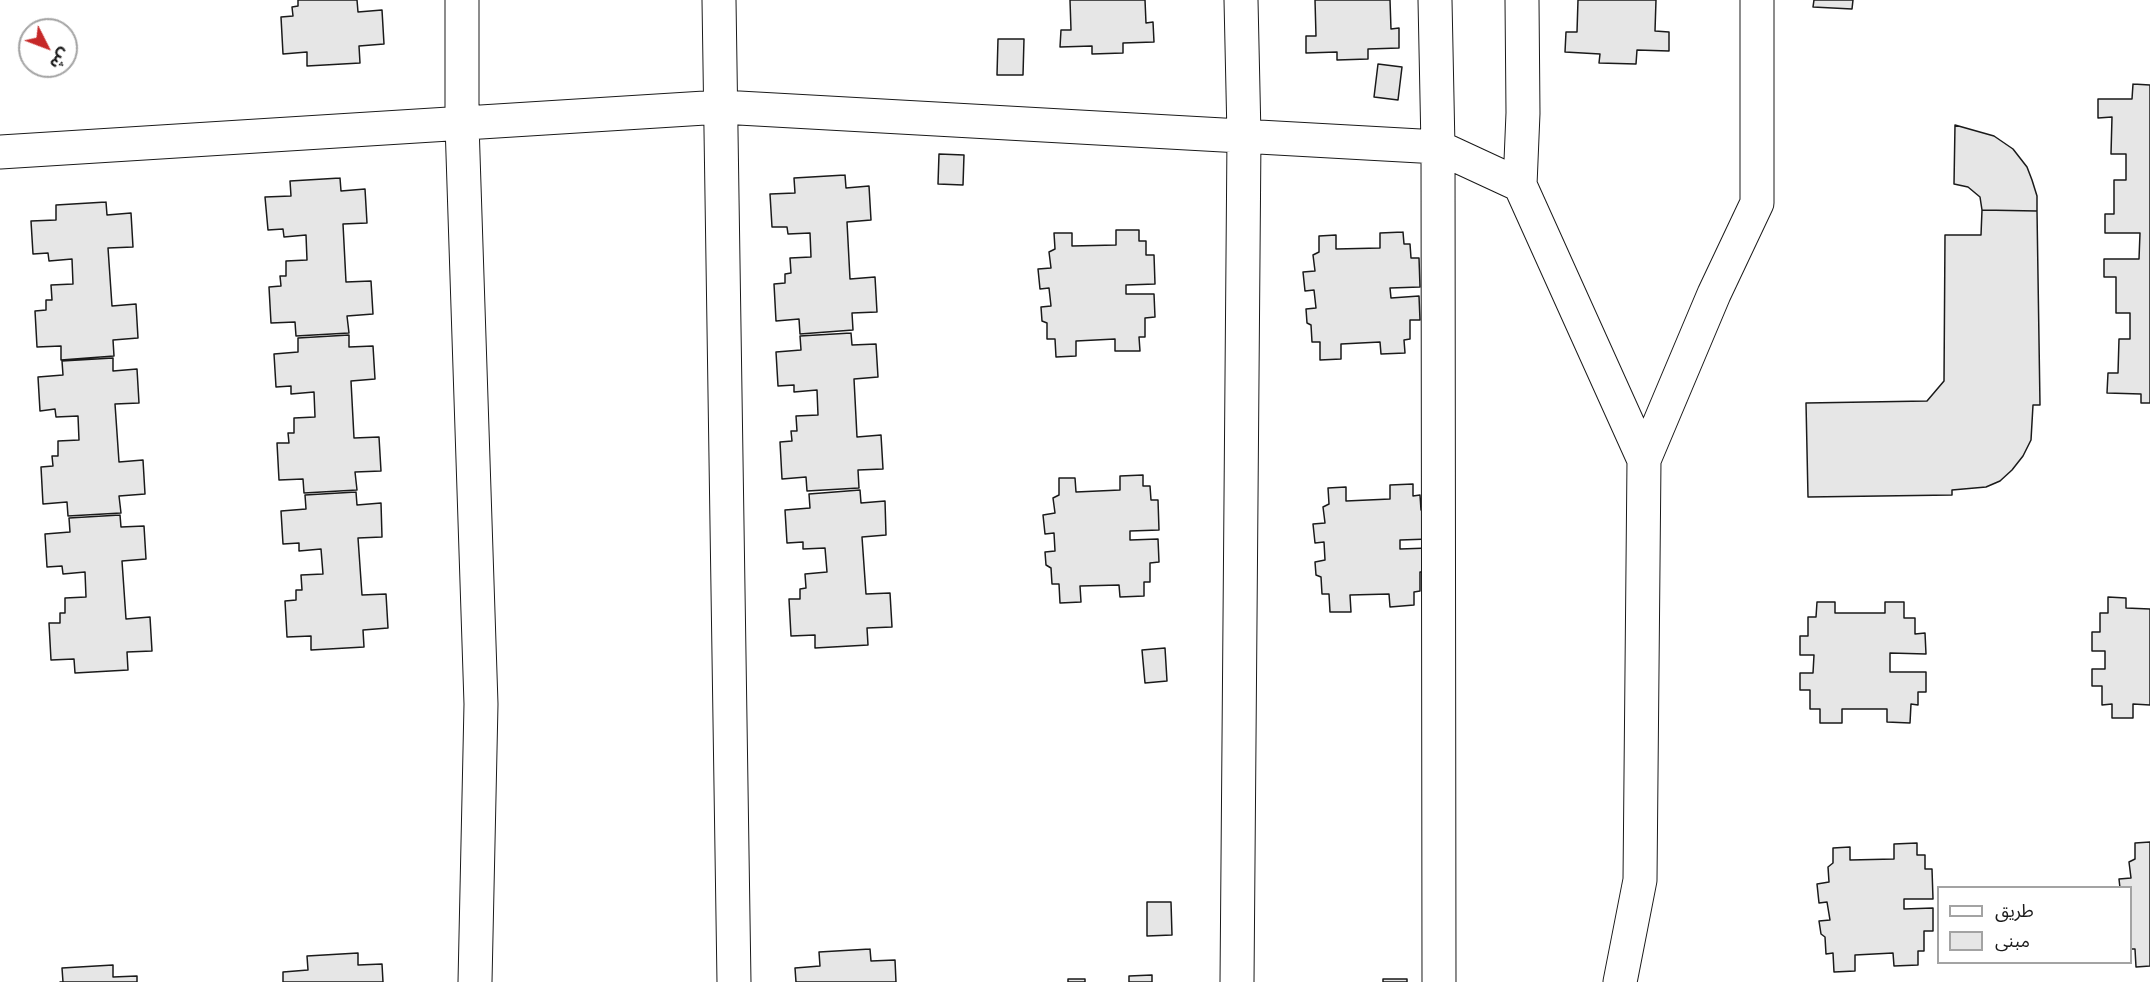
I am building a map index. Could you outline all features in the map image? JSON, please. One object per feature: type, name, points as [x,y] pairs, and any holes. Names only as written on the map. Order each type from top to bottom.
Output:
[{"type":"street","points":[[462,0],[462,124],[480,704],[476,982]]},
{"type":"street","points":[[719,0],[734,982]]},
{"type":"street","points":[[1237,982],[1244,136],[1241,0]]},
{"type":"street","points":[[1435,0],[1438,147],[1439,982]]},
{"type":"street","points":[[1522,0],[1523,113],[1520,185],[1644,460]]},
{"type":"street","points":[[1620,982],[1640,880],[1644,460],[1714,294],[1757,203],[1757,0]]},
{"type":"street","points":[[0,152],[721,108],[1438,147],[1520,185]]},
{"type":"building","points":[[298,0],[357,0],[358,12],[382,10],[384,44],[359,46],[360,63],[307,66],[307,52],[283,54],[281,17],[293,16],[292,7],[298,6]]},
{"type":"building","points":[[1070,0],[1145,0],[1146,23],[1153,22],[1154,42],[1123,43],[1123,53],[1092,54],[1092,46],[1060,47],[1061,30],[1071,30]]},
{"type":"building","points":[[1315,0],[1390,0],[1391,29],[1399,28],[1399,48],[1368,49],[1368,59],[1337,60],[1337,52],[1306,53],[1306,36],[1316,36]]},
{"type":"building","points":[[1578,0],[1656,0],[1655,31],[1669,32],[1669,51],[1637,50],[1636,64],[1599,63],[1600,54],[1565,52],[1566,32],[1577,32]]},
{"type":"building","points":[[1814,0],[1853,0],[1852,9],[1813,7]]},
{"type":"building","points":[[998,39],[1024,39],[1023,75],[997,75]]},
{"type":"building","points":[[1378,64],[1402,67],[1398,100],[1374,97]]},
{"type":"building","points":[[2133,84],[2150,85],[2150,403],[2141,403],[2141,394],[2107,393],[2108,373],[2118,373],[2119,339],[2130,339],[2130,313],[2116,313],[2116,277],[2104,277],[2104,259],[2139,259],[2140,233],[2105,233],[2105,214],[2114,214],[2114,180],[2126,180],[2126,154],[2111,154],[2112,117],[2098,118],[2098,99],[2132,99]]},
{"type":"building","points":[[1955,125],[1994,136],[2013,149],[2027,167],[2037,196],[2037,211],[1982,210],[1980,197],[1968,187],[1954,184]]},
{"type":"building","points":[[939,154],[964,155],[963,185],[938,184]]},
{"type":"building","points":[[845,175],[846,188],[869,186],[871,220],[847,222],[850,279],[875,277],[877,312],[852,313],[853,330],[800,334],[799,319],[776,321],[774,284],[785,283],[785,274],[791,273],[790,258],[811,257],[810,233],[788,234],[787,227],[772,227],[770,194],[795,193],[794,178]]},
{"type":"building","points":[[340,178],[341,191],[365,189],[367,223],[343,224],[346,282],[371,281],[373,314],[347,316],[349,333],[296,336],[295,322],[271,323],[269,287],[281,286],[280,276],[286,276],[286,261],[307,260],[306,235],[284,237],[283,229],[268,230],[265,197],[291,196],[290,181]]},
{"type":"building","points":[[106,202],[107,215],[131,213],[133,247],[108,248],[112,306],[136,304],[138,338],[113,340],[114,356],[61,360],[61,346],[37,347],[35,311],[46,310],[46,300],[52,300],[51,285],[73,284],[72,259],[49,261],[48,253],[33,254],[31,221],[56,220],[56,205]]},
{"type":"building","points":[[1982,210],[2037,211],[2040,405],[2033,405],[2031,440],[2023,456],[2000,481],[1986,487],[1952,490],[1952,495],[1808,497],[1806,403],[1927,401],[1944,381],[1945,235],[1981,235]]},
{"type":"building","points":[[1116,230],[1139,230],[1139,241],[1146,241],[1146,255],[1154,255],[1155,284],[1126,285],[1126,294],[1154,294],[1155,317],[1145,318],[1145,337],[1139,337],[1140,351],[1115,351],[1115,339],[1076,341],[1076,356],[1056,357],[1055,339],[1047,339],[1047,323],[1042,321],[1041,307],[1051,306],[1049,288],[1040,289],[1038,269],[1051,268],[1049,252],[1055,249],[1054,233],[1072,233],[1072,246],[1116,245]]},
{"type":"building","points":[[1403,232],[1404,244],[1410,244],[1411,258],[1419,258],[1420,287],[1390,288],[1391,298],[1419,296],[1420,320],[1410,320],[1410,339],[1404,340],[1405,353],[1381,354],[1380,342],[1341,344],[1341,359],[1320,360],[1320,342],[1312,342],[1311,325],[1307,323],[1306,309],[1316,308],[1314,290],[1305,291],[1303,272],[1315,271],[1313,255],[1319,252],[1319,236],[1336,235],[1336,249],[1380,248],[1380,233]]},
{"type":"building","points":[[851,333],[852,345],[876,344],[878,377],[854,379],[857,437],[881,435],[883,469],[858,470],[859,488],[807,491],[806,477],[782,479],[780,442],[792,441],[791,431],[797,431],[796,416],[818,415],[817,390],[794,392],[794,385],[778,386],[776,352],[801,350],[800,336]]},
{"type":"building","points":[[349,335],[349,347],[373,346],[375,379],[351,381],[354,438],[379,437],[381,471],[355,472],[357,490],[304,493],[303,479],[279,480],[277,443],[289,443],[288,433],[294,433],[294,418],[315,417],[314,392],[291,394],[291,386],[276,387],[274,354],[298,352],[298,338]]},
{"type":"building","points":[[113,358],[113,371],[137,369],[139,403],[115,404],[119,462],[143,460],[145,494],[119,496],[121,513],[68,516],[67,502],[43,504],[41,467],[53,466],[52,456],[58,456],[58,441],[79,440],[78,416],[56,417],[55,409],[40,411],[38,377],[63,375],[62,361]]},
{"type":"building","points":[[1143,475],[1143,486],[1150,486],[1151,500],[1158,500],[1159,530],[1130,531],[1130,540],[1158,539],[1159,562],[1150,563],[1150,582],[1144,582],[1144,596],[1120,597],[1119,585],[1080,586],[1081,602],[1060,603],[1059,584],[1052,584],[1051,568],[1046,565],[1045,552],[1055,551],[1054,533],[1045,534],[1043,515],[1055,513],[1053,498],[1059,495],[1059,478],[1075,478],[1076,492],[1120,490],[1120,476]]},
{"type":"building","points":[[1413,484],[1413,496],[1420,495],[1421,510],[1429,509],[1429,539],[1400,540],[1400,549],[1429,548],[1429,572],[1420,572],[1420,591],[1414,592],[1414,605],[1390,607],[1389,594],[1350,595],[1351,612],[1330,612],[1329,594],[1322,594],[1321,577],[1316,575],[1315,562],[1325,560],[1324,542],[1315,543],[1313,524],[1325,523],[1323,507],[1329,504],[1328,488],[1346,487],[1346,501],[1390,499],[1390,485]]},
{"type":"building","points":[[860,490],[861,503],[885,501],[886,535],[862,537],[866,594],[890,593],[892,627],[867,628],[868,645],[815,648],[815,635],[791,636],[789,599],[800,599],[800,589],[806,588],[805,574],[827,572],[825,548],[803,549],[803,542],[787,543],[785,510],[810,508],[809,494]]},
{"type":"building","points":[[356,492],[357,505],[381,503],[382,537],[358,538],[362,595],[386,594],[388,628],[363,630],[364,647],[311,650],[311,636],[287,637],[285,601],[296,600],[296,590],[302,590],[301,575],[323,574],[321,549],[299,551],[299,543],[283,544],[281,511],[306,509],[305,495]]},
{"type":"building","points":[[120,515],[121,527],[144,526],[146,559],[122,561],[126,619],[150,617],[152,651],[127,652],[128,670],[75,673],[74,659],[51,660],[49,623],[60,623],[60,613],[65,613],[65,598],[86,597],[85,572],[63,574],[62,566],[47,567],[45,534],[70,532],[69,518]]},
{"type":"building","points":[[2108,597],[2126,598],[2126,608],[2150,609],[2150,705],[2133,704],[2133,718],[2112,718],[2112,704],[2102,705],[2102,686],[2092,686],[2092,669],[2105,669],[2105,651],[2092,651],[2092,632],[2100,632],[2100,613],[2108,613]]},
{"type":"building","points":[[1817,602],[1835,602],[1835,613],[1885,613],[1885,602],[1904,602],[1904,618],[1915,618],[1915,634],[1925,633],[1926,654],[1890,653],[1890,672],[1926,672],[1926,692],[1918,692],[1918,705],[1911,704],[1910,723],[1887,722],[1887,709],[1842,709],[1842,723],[1820,723],[1820,709],[1810,709],[1810,690],[1800,690],[1800,673],[1813,673],[1814,655],[1800,655],[1800,636],[1808,636],[1808,617],[1816,617]]},
{"type":"building","points":[[1165,648],[1167,681],[1145,683],[1142,650]]},
{"type":"building","points":[[2150,842],[2150,966],[2136,967],[2135,949],[2132,949],[2132,886],[2120,886],[2119,879],[2131,878],[2129,862],[2135,859],[2135,843]]},
{"type":"building","points":[[1917,843],[1917,855],[1925,855],[1925,869],[1932,869],[1933,899],[1904,899],[1904,909],[1933,908],[1933,931],[1924,931],[1924,951],[1918,951],[1918,965],[1894,966],[1893,953],[1855,955],[1855,971],[1834,972],[1833,953],[1826,954],[1825,937],[1821,934],[1819,921],[1830,920],[1827,902],[1819,903],[1817,884],[1829,882],[1828,867],[1833,863],[1833,848],[1850,847],[1850,860],[1894,859],[1894,844]]},
{"type":"building","points":[[1147,902],[1171,902],[1172,935],[1147,936]]},
{"type":"building","points":[[870,949],[871,961],[895,960],[896,982],[796,982],[795,968],[820,966],[819,952]]},
{"type":"building","points":[[358,953],[358,965],[382,964],[383,982],[283,982],[283,972],[308,970],[307,956]]},
{"type":"building","points":[[113,965],[113,977],[137,976],[137,982],[63,982],[62,968]]},
{"type":"building","points":[[1152,975],[1152,982],[1129,982],[1129,976]]},
{"type":"building","points":[[1068,979],[1085,979],[1085,982],[1068,982]]},
{"type":"building","points":[[1383,979],[1407,979],[1407,982],[1383,982]]}]
